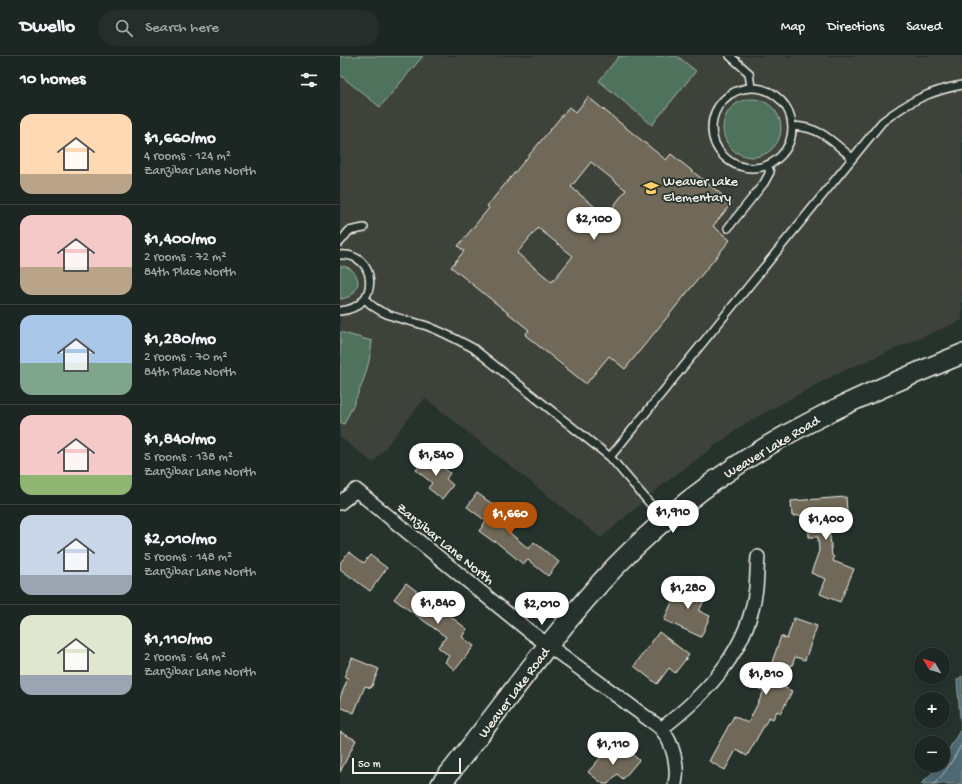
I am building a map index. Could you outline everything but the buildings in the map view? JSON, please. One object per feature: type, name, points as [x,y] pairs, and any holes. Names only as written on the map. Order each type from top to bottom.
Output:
[{"type":"main road","name":"Weaver Lake Road","points":[[441,784],[549,645],[616,567],[665,520],[717,480],[784,436],[869,393],[962,354]]},
{"type":"street","name":"Zanzibar Lane North","points":[[340,503],[356,490],[528,631],[661,729],[672,751],[675,765],[675,784]]},
{"type":"street","points":[[661,729],[687,710],[712,684],[732,655],[748,622],[756,589],[758,557]]},
{"type":"lane","points":[[730,56],[749,73],[751,88]]},
{"type":"lane","points":[[610,457],[882,122],[902,106],[927,93],[962,85]]},
{"type":"lane","points":[[751,88],[769,91],[778,97],[790,113],[792,126],[789,144],[784,153],[767,165],[746,167],[732,162],[720,151],[713,132],[716,112],[722,102],[738,90],[751,88]]},
{"type":"lane","points":[[792,126],[809,127],[817,131],[852,158]]},
{"type":"lane","points":[[728,228],[764,183],[770,172],[767,165]]},
{"type":"lane","points":[[340,242],[349,231],[364,228]]},
{"type":"lane","points":[[340,255],[354,258],[362,263],[368,271],[370,281],[369,290],[365,299],[358,306],[349,310],[340,311]]},
{"type":"lane","points":[[365,299],[371,307],[381,312],[453,336],[473,348],[610,457],[665,520]]},
{"type":"shaded area","name":"Weaver Lake Elementary","points":[[340,56],[962,56],[962,320],[836,374],[746,423],[662,485],[601,538],[425,398],[373,463],[340,437]]},
{"type":"green space","points":[[340,56],[423,56],[380,107],[340,75]]},
{"type":"green space","points":[[619,56],[677,56],[696,71],[652,125],[599,81]]},
{"type":"green space","points":[[746,99],[758,99],[773,107],[781,122],[781,134],[773,149],[758,157],[746,157],[731,149],[723,134],[723,122],[731,107]]},
{"type":"green space","points":[[340,266],[347,267],[352,270],[358,281],[353,294],[340,299]]},
{"type":"green space","points":[[340,332],[372,341],[366,373],[344,424],[340,422]]},
{"type":"water","points":[[962,676],[962,784],[921,784],[933,772],[950,772],[950,747],[961,729],[957,680]]},
{"type":"place","name":"Weaver Lake Elementary","points":[[651,188]]}]
